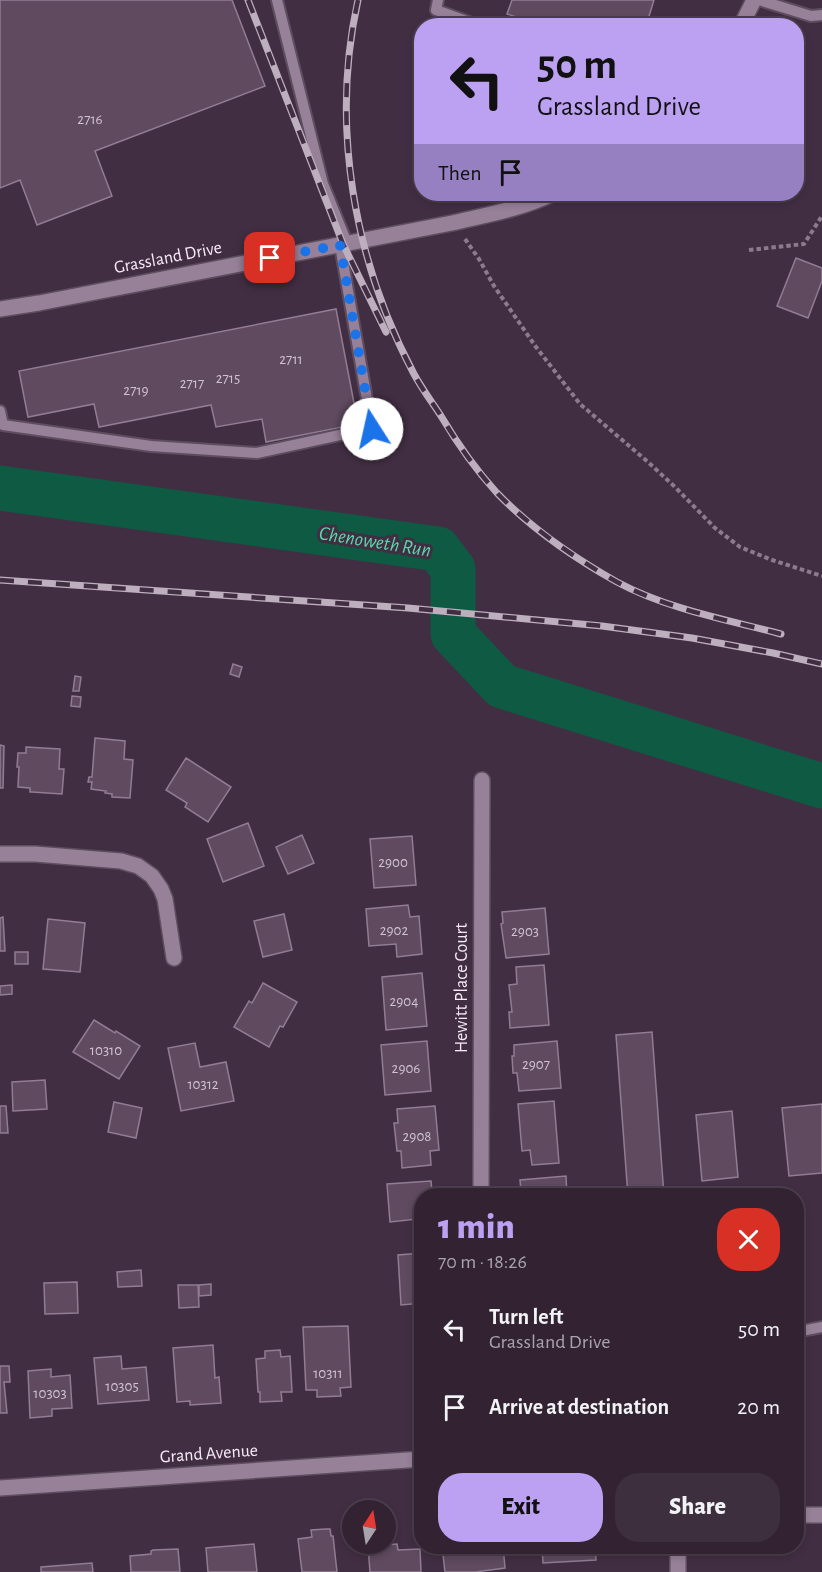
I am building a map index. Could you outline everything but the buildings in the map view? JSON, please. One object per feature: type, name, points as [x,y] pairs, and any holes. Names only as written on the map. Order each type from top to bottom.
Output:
[{"type":"street","points":[[746,18],[756,0]]},
{"type":"street","name":"Grassland Drive","points":[[0,309],[452,223],[534,201]]},
{"type":"street","name":"Hewitt Place Court","points":[[482,780],[482,1188]]},
{"type":"street","points":[[0,854],[35,854],[121,861],[138,866],[152,876],[165,899],[174,958]]},
{"type":"street","name":"Grand Avenue","points":[[0,1488],[414,1460]]},
{"type":"street","points":[[804,1515],[822,1515]]},
{"type":"street","points":[[678,1554],[678,1572]]},
{"type":"lane","points":[[0,411],[3,425],[152,446],[257,453],[372,429],[344,244],[323,184],[277,0]]},
{"type":"lane","points":[[756,0],[811,16],[822,15]]},
{"type":"lane","points":[[437,5],[464,18]]},
{"type":"lane","points":[[804,1330],[822,1327]]},
{"type":"path","points":[[749,250],[804,244],[822,216]]},
{"type":"path","points":[[463,236],[494,286],[580,404],[662,474],[715,528],[740,547],[822,576]]},
{"type":"waterway","name":"Chenoweth Run","points":[[0,488],[438,549],[453,569],[453,634],[502,686],[822,786]]},
{"type":"railway","points":[[248,0],[343,244],[386,332]]},
{"type":"railway","points":[[358,0],[350,48],[346,96],[353,192],[363,239],[376,286],[393,331],[417,380],[467,456],[510,506],[554,542],[601,573],[656,600],[781,634]]},
{"type":"railway","points":[[0,580],[408,608],[602,626],[692,638],[822,664]]},
{"type":"route","points":[[270,258],[340,245],[372,429]]}]
